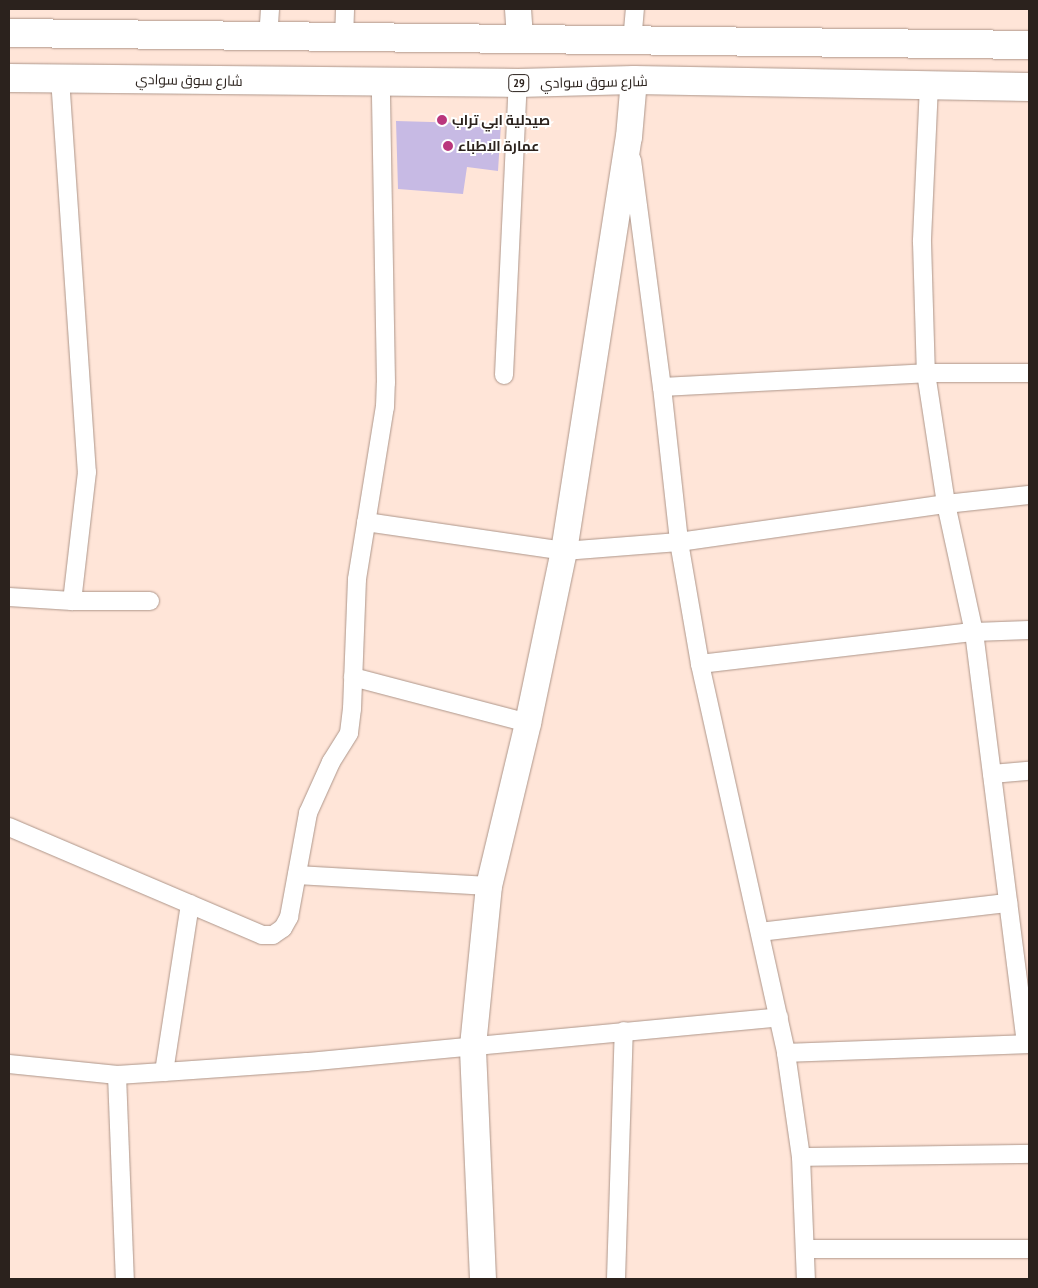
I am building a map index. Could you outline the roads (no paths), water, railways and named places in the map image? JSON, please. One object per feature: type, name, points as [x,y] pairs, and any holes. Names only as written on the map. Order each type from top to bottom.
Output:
[{"type":"main road","points":[[9,33],[344,39],[520,38],[632,42],[1029,45]]},
{"type":"main road","points":[[153,36],[154,79]]},
{"type":"main road","name":"شارع سوق سوادي","points":[[9,78],[518,84],[634,80],[1029,86]]},
{"type":"street","points":[[268,38],[270,9]]},
{"type":"street","points":[[344,39],[345,9]]},
{"type":"street","points":[[518,9],[520,38]]},
{"type":"street","points":[[632,42],[635,9]]},
{"type":"street","points":[[60,78],[87,472],[72,602]]},
{"type":"street","points":[[483,1279],[473,1046],[490,886],[528,723],[564,551],[629,138],[634,80]]},
{"type":"street","points":[[9,827],[262,935],[273,935],[284,928],[289,917],[308,814],[331,762],[349,733],[354,677],[357,579],[385,407],[381,82]]},
{"type":"street","points":[[504,375],[518,84]]},
{"type":"street","points":[[786,1053],[1028,1044],[974,632],[946,504],[926,373],[922,242],[929,85]]},
{"type":"street","points":[[629,138],[662,388],[679,542],[700,664],[786,1053],[801,1157],[806,1279]]},
{"type":"street","points":[[662,388],[926,373],[1029,373]]},
{"type":"street","points":[[366,522],[564,551],[679,542],[946,504],[1029,495]]},
{"type":"street","points":[[9,597],[72,602],[150,601]]},
{"type":"street","points":[[700,664],[974,632],[1029,630]]},
{"type":"street","points":[[354,677],[528,723]]},
{"type":"street","points":[[992,774],[1029,771]]},
{"type":"street","points":[[296,875],[490,886]]},
{"type":"street","points":[[760,932],[1008,902]]},
{"type":"street","points":[[164,1072],[190,904]]},
{"type":"street","points":[[9,1064],[117,1075],[307,1062],[624,1030],[779,1017]]},
{"type":"street","points":[[616,1279],[624,1030]]},
{"type":"street","points":[[117,1075],[125,1279]]},
{"type":"street","points":[[801,1157],[1029,1154]]},
{"type":"street","points":[[806,1249],[1029,1249]]},
{"type":"place","name":"صيدلية ابي تراب","points":[[442,120]]},
{"type":"place","name":"عمارة الاطباء","points":[[448,146]]}]
